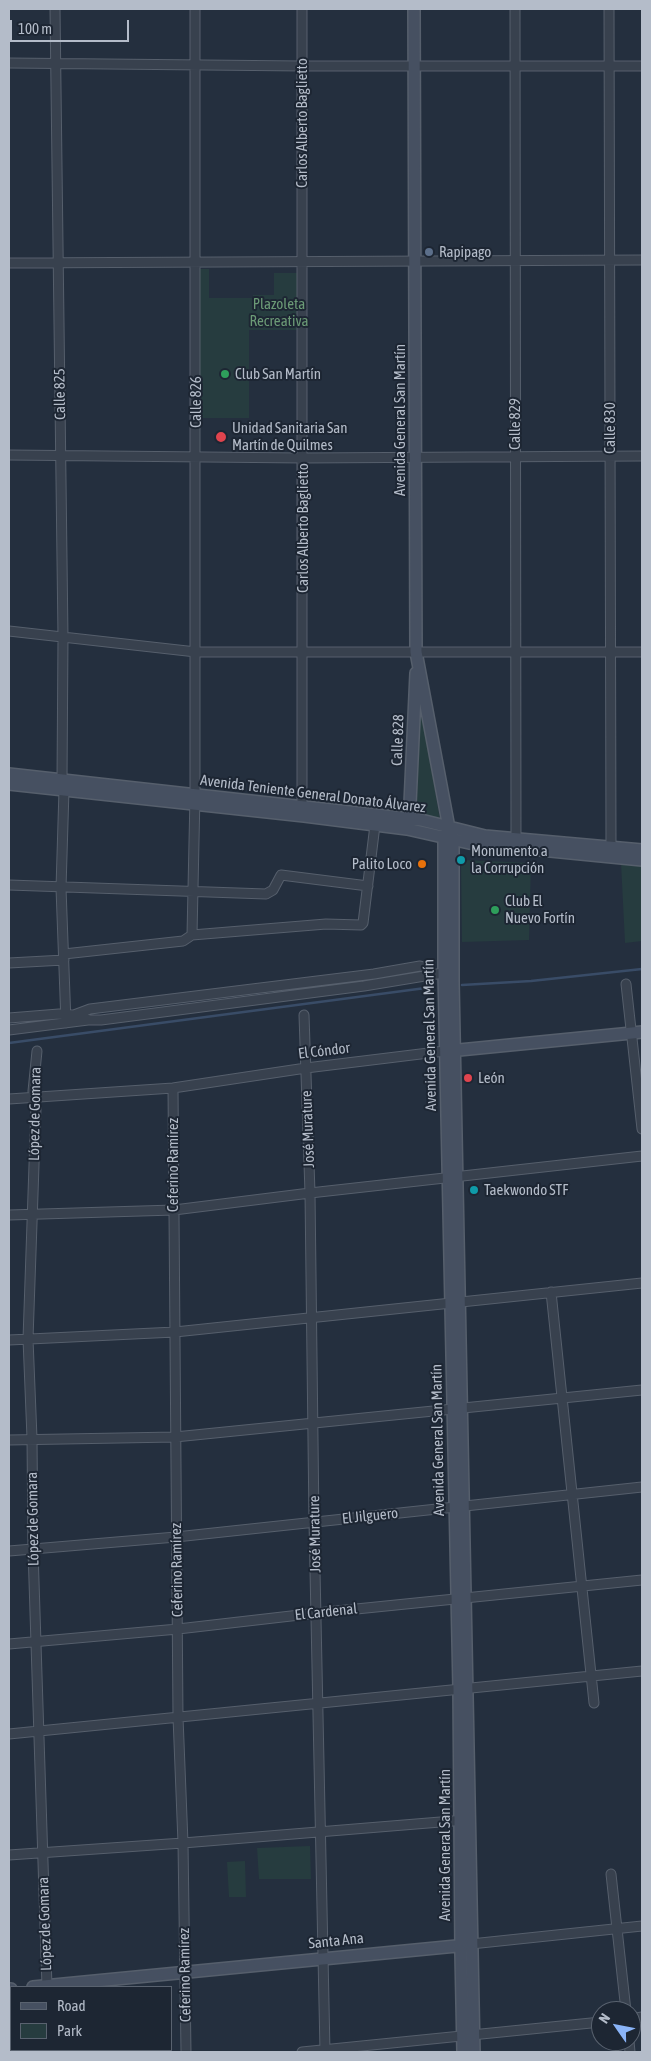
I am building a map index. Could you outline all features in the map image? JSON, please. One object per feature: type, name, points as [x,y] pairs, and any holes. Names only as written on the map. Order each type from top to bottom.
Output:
[{"type":"main road","name":"Avenida General San Martín","points":[[414,9],[416,652],[448,836],[448,972],[463,1689],[468,2036],[463,2052]]},
{"type":"main road","name":"Calle 828","points":[[409,824],[416,652]]},
{"type":"main road","name":"Avenida Teniente General Donato Álvarez","points":[[9,774],[63,785],[195,800],[375,825],[409,824]]},
{"type":"main road","name":"Avenida Teniente General Donato Álvarez","points":[[9,784],[63,785]]},
{"type":"main road","name":"Avenida Teniente General Donato Álvarez","points":[[195,800],[302,806],[409,824],[448,836],[642,860]]},
{"type":"main road","name":"Avenida Teniente General Donato Álvarez","points":[[448,836],[485,836],[642,850]]},
{"type":"main road","name":"El Cóndor","points":[[450,1051],[637,1032]]},
{"type":"main road","name":"Santa Ana","points":[[56,1986],[466,1945]]},
{"type":"main road","name":"Avenida General San Martín","points":[[468,2036],[474,2052]]},
{"type":"street","name":"Calle 825","points":[[55,9],[63,637],[63,785]]},
{"type":"street","name":"Calle 826","points":[[195,800],[196,9]]},
{"type":"street","name":"Carlos Alberto Baglietto","points":[[302,9],[304,652],[302,806]]},
{"type":"street","name":"Calle 829","points":[[515,9],[516,839]]},
{"type":"street","name":"Calle 830","points":[[609,9],[611,848]]},
{"type":"street","points":[[9,63],[302,66],[642,66]]},
{"type":"street","points":[[9,262],[58,264],[414,260],[515,262],[642,260]]},
{"type":"street","points":[[9,455],[303,458],[642,456]]},
{"type":"street","points":[[9,630],[195,652],[642,652]]},
{"type":"street","points":[[63,785],[61,888],[68,1017]]},
{"type":"street","points":[[192,935],[195,800]]},
{"type":"street","points":[[9,963],[184,941],[192,935],[334,923],[357,926],[363,923],[375,825]]},
{"type":"street","points":[[9,885],[266,894],[273,890],[281,875],[368,886]]},
{"type":"street","points":[[9,1030],[68,1017],[90,1009],[362,976],[420,966],[426,968],[431,974]]},
{"type":"street","points":[[9,1018],[68,1017],[101,1020],[279,998],[448,972]]},
{"type":"street","points":[[362,976],[369,985]]},
{"type":"street","points":[[626,984],[637,1032],[642,1129]]},
{"type":"street","points":[[279,986],[279,998]]},
{"type":"street","name":"José Murature","points":[[304,1015],[313,1318],[314,1522],[325,2051]]},
{"type":"street","name":"López de Gomara","points":[[37,1051],[33,1091],[36,1107],[28,1339],[47,1986]]},
{"type":"street","name":"El Cóndor","points":[[9,1099],[173,1088],[306,1068],[450,1051]]},
{"type":"street","name":"Ceferino Ramírez","points":[[173,1088],[178,1717],[183,1843],[186,2052]]},
{"type":"street","points":[[9,1215],[174,1210],[642,1156]]},
{"type":"street","points":[[9,1340],[175,1332],[642,1283]]},
{"type":"street","points":[[551,1292],[594,1703]]},
{"type":"street","points":[[9,1440],[32,1438],[175,1437],[642,1390]]},
{"type":"street","name":"El Jilguero","points":[[9,1551],[176,1537],[642,1487]]},
{"type":"street","name":"El Cardenal","points":[[9,1644],[178,1629],[642,1580]]},
{"type":"street","points":[[9,1734],[642,1671]]},
{"type":"street","points":[[9,1855],[465,1820]]},
{"type":"street","points":[[611,1874],[625,2001]]},
{"type":"street","name":"Santa Ana","points":[[466,1945],[642,1926]]},
{"type":"street","points":[[302,2052],[591,2023]]},
{"type":"green space","name":"Plazoleta Recreativa","points":[[200,269],[209,269],[209,298],[253,298],[253,295],[274,295],[274,273],[298,273],[297,330],[249,330],[249,418],[200,418]]},
{"type":"green space","points":[[418,706],[421,707],[440,820],[413,812]]},
{"type":"green space","name":"Club El Nuevo Fortín","points":[[464,860],[531,863],[529,940],[462,942],[461,862]]},
{"type":"green space","points":[[621,863],[642,865],[642,941],[625,943]]},
{"type":"green space","points":[[310,1846],[311,1879],[259,1879],[257,1848]]},
{"type":"green space","points":[[245,1861],[246,1897],[229,1897],[227,1862]]},
{"type":"waterway","points":[[462,985],[531,981],[642,969]]},
{"type":"waterway","points":[[9,1043],[433,987]]},
{"type":"place","name":"Rapipago","points":[[429,252]]},
{"type":"place","name":"Club San Martín","points":[[225,374]]},
{"type":"place","name":"Unidad Sanitaria San Martín de Quilmes","points":[[221,437]]},
{"type":"place","name":"Monumento a la Corrupción","points":[[461,860]]},
{"type":"place","name":"Palito Loco","points":[[422,864]]},
{"type":"place","name":"Club El Nuevo Fortín","points":[[495,910]]},
{"type":"place","name":"León","points":[[468,1078]]},
{"type":"place","name":"Taekwondo STF","points":[[474,1190]]}]
